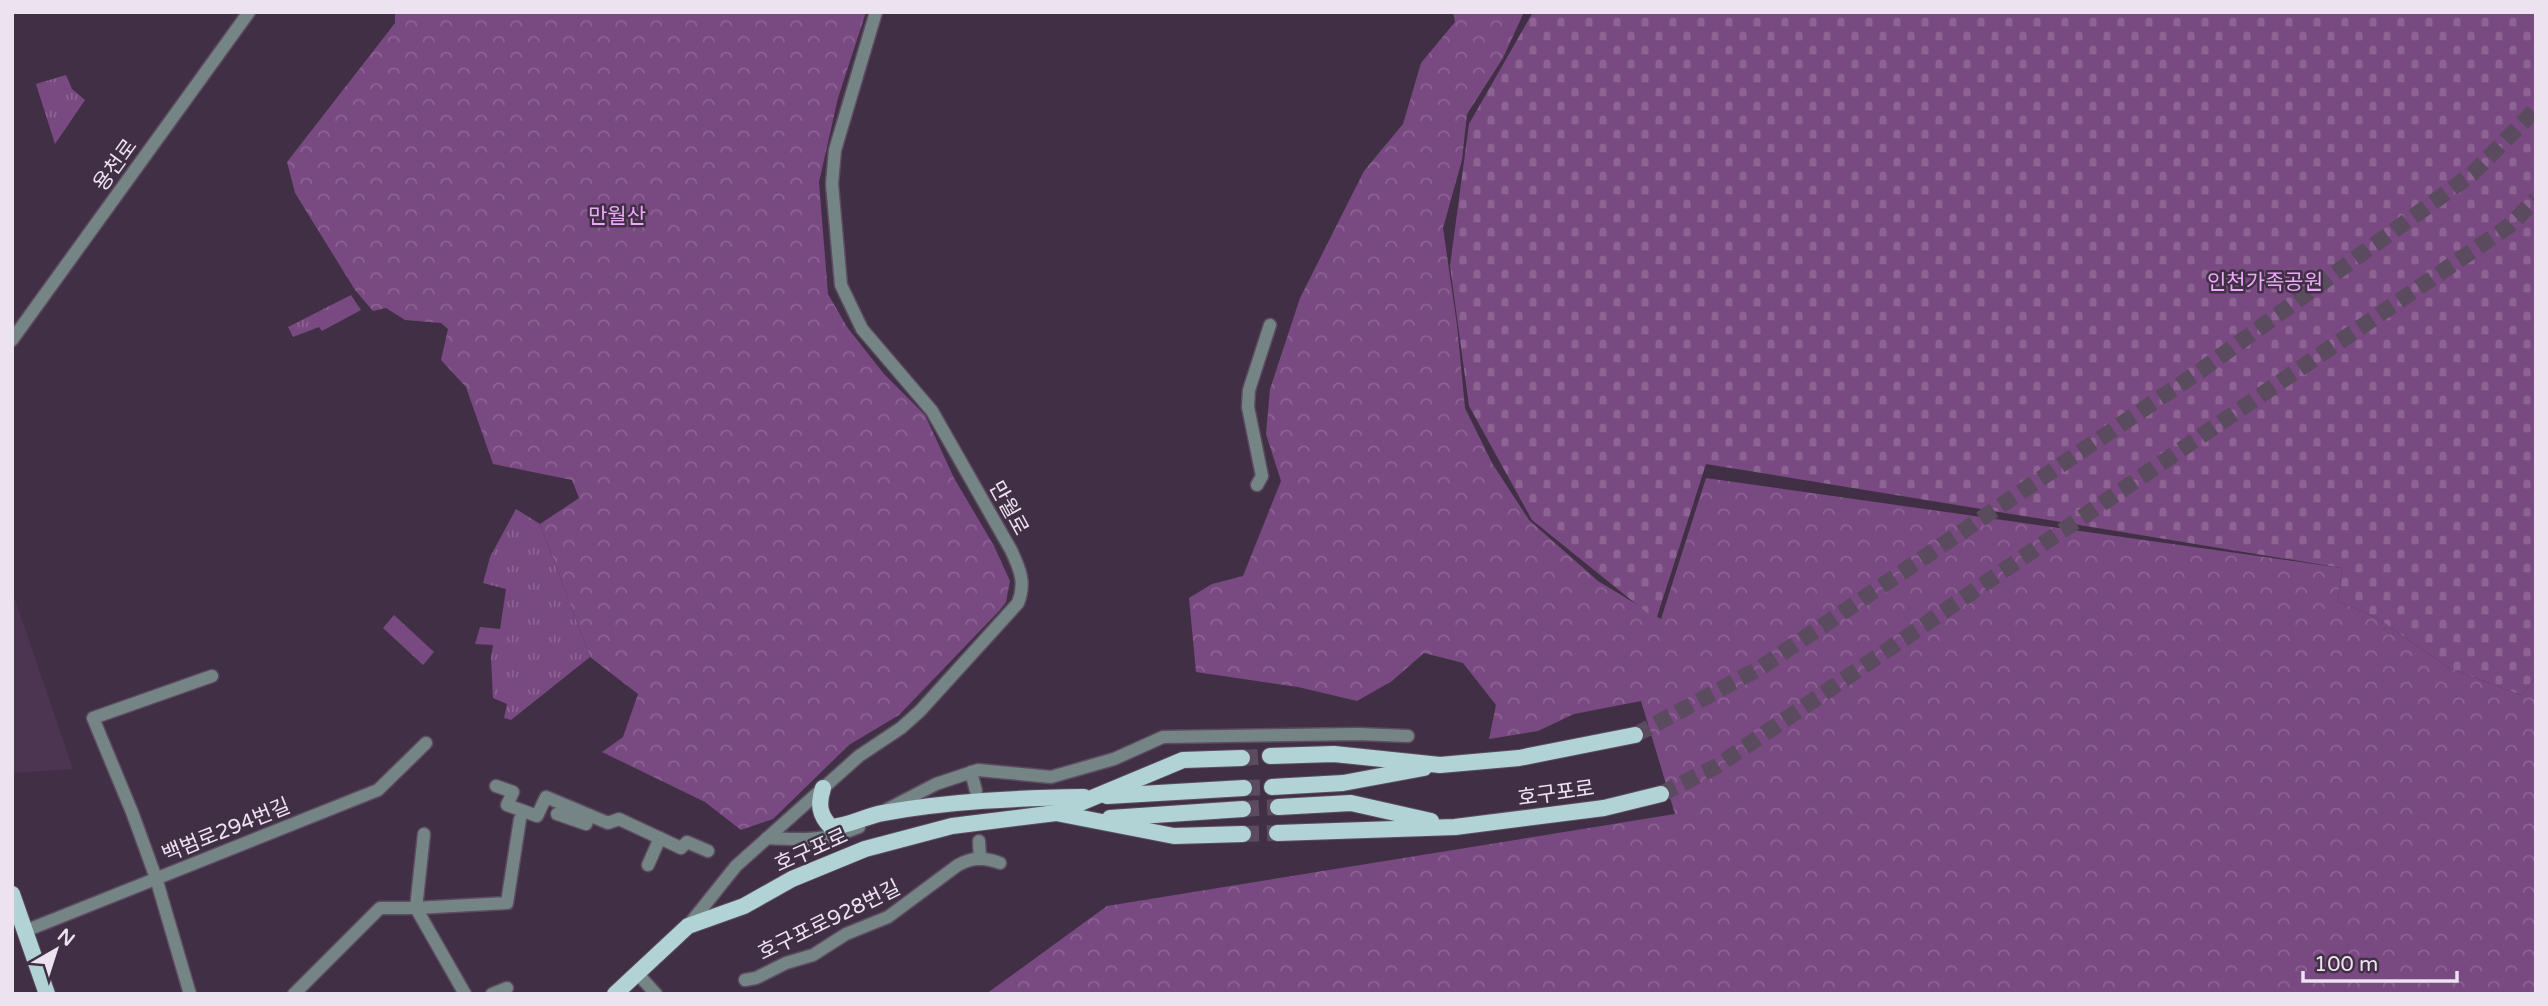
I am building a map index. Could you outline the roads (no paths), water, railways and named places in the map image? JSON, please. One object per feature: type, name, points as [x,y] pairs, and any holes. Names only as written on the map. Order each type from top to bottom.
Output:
[{"type":"main road","name":"호구포로","points":[[1272,787],[1343,783],[1440,765],[1519,758],[1635,736]]},
{"type":"main road","name":"호구포로","points":[[1270,757],[1334,754],[1440,765]]},
{"type":"main road","name":"호구포로","points":[[615,994],[688,926],[744,906],[792,879],[865,849],[952,826],[1056,813],[1183,760],[1242,758]]},
{"type":"main road","points":[[823,788],[818,804],[824,820],[831,827],[846,826],[877,814],[979,800],[1095,796]]},
{"type":"main road","name":"호구포로","points":[[1095,796],[1244,788]]},
{"type":"main road","name":"호구포로","points":[[1277,833],[1455,827],[1604,808],[1661,794]]},
{"type":"main road","name":"호구포로","points":[[1278,807],[1351,803],[1455,827]]},
{"type":"main road","name":"호구포로","points":[[1086,819],[1243,810]]},
{"type":"main road","name":"호구포로","points":[[1056,813],[1174,836],[1243,834]]},
{"type":"main road","points":[[12,894],[47,994]]},
{"type":"street","name":"용천로","points":[[12,340],[249,12]]},
{"type":"street","name":"만월로","points":[[688,926],[736,866],[859,755],[901,728],[920,711],[1017,603],[1023,586],[1021,571],[1011,550],[932,411],[862,329],[841,285],[832,184],[835,150],[876,12]]},
{"type":"street","points":[[1257,485],[1262,476],[1248,407],[1249,390],[1270,325]]},
{"type":"street","points":[[190,994],[156,878],[93,718],[212,676]]},
{"type":"street","points":[[767,838],[816,840],[836,837],[936,784],[971,772],[978,770],[1051,777],[1114,760],[1163,737],[1358,734],[1408,736]]},
{"type":"street","name":"백범로294번길","points":[[25,930],[377,790],[426,743]]},
{"type":"street","points":[[971,772],[976,791]]},
{"type":"street","points":[[496,786],[513,792],[507,805],[537,816],[546,797],[608,823],[619,819],[681,848],[687,842],[708,851]]},
{"type":"street","points":[[557,814],[586,824],[590,815]]},
{"type":"street","points":[[294,994],[380,908],[507,903],[520,819]]},
{"type":"street","points":[[424,834],[416,908],[464,994]]},
{"type":"street","points":[[648,865],[660,838]]},
{"type":"street","points":[[979,841],[980,859],[989,858],[1000,863]]},
{"type":"street","name":"호구포로928번길","points":[[746,980],[813,955],[846,934],[888,917],[958,865],[970,859],[980,859]]},
{"type":"street","points":[[637,973],[656,994]]},
{"type":"street","points":[[492,994],[507,988]]},
{"type":"tunnel","points":[[1635,735],[1760,668],[2200,371],[2472,174],[2536,109]]},
{"type":"tunnel","points":[[1661,794],[1717,766],[2509,226],[2536,199]]},
{"type":"tunnel","points":[[1242,758],[1270,756]]},
{"type":"tunnel","points":[[1244,788],[1272,787]]},
{"type":"tunnel","points":[[1243,809],[1278,807]]},
{"type":"tunnel","points":[[1243,834],[1277,833]]},
{"type":"park label","name":"만월산","points":[[617,216]]},
{"type":"park label","name":"인천가족공원","points":[[2265,282]]}]
